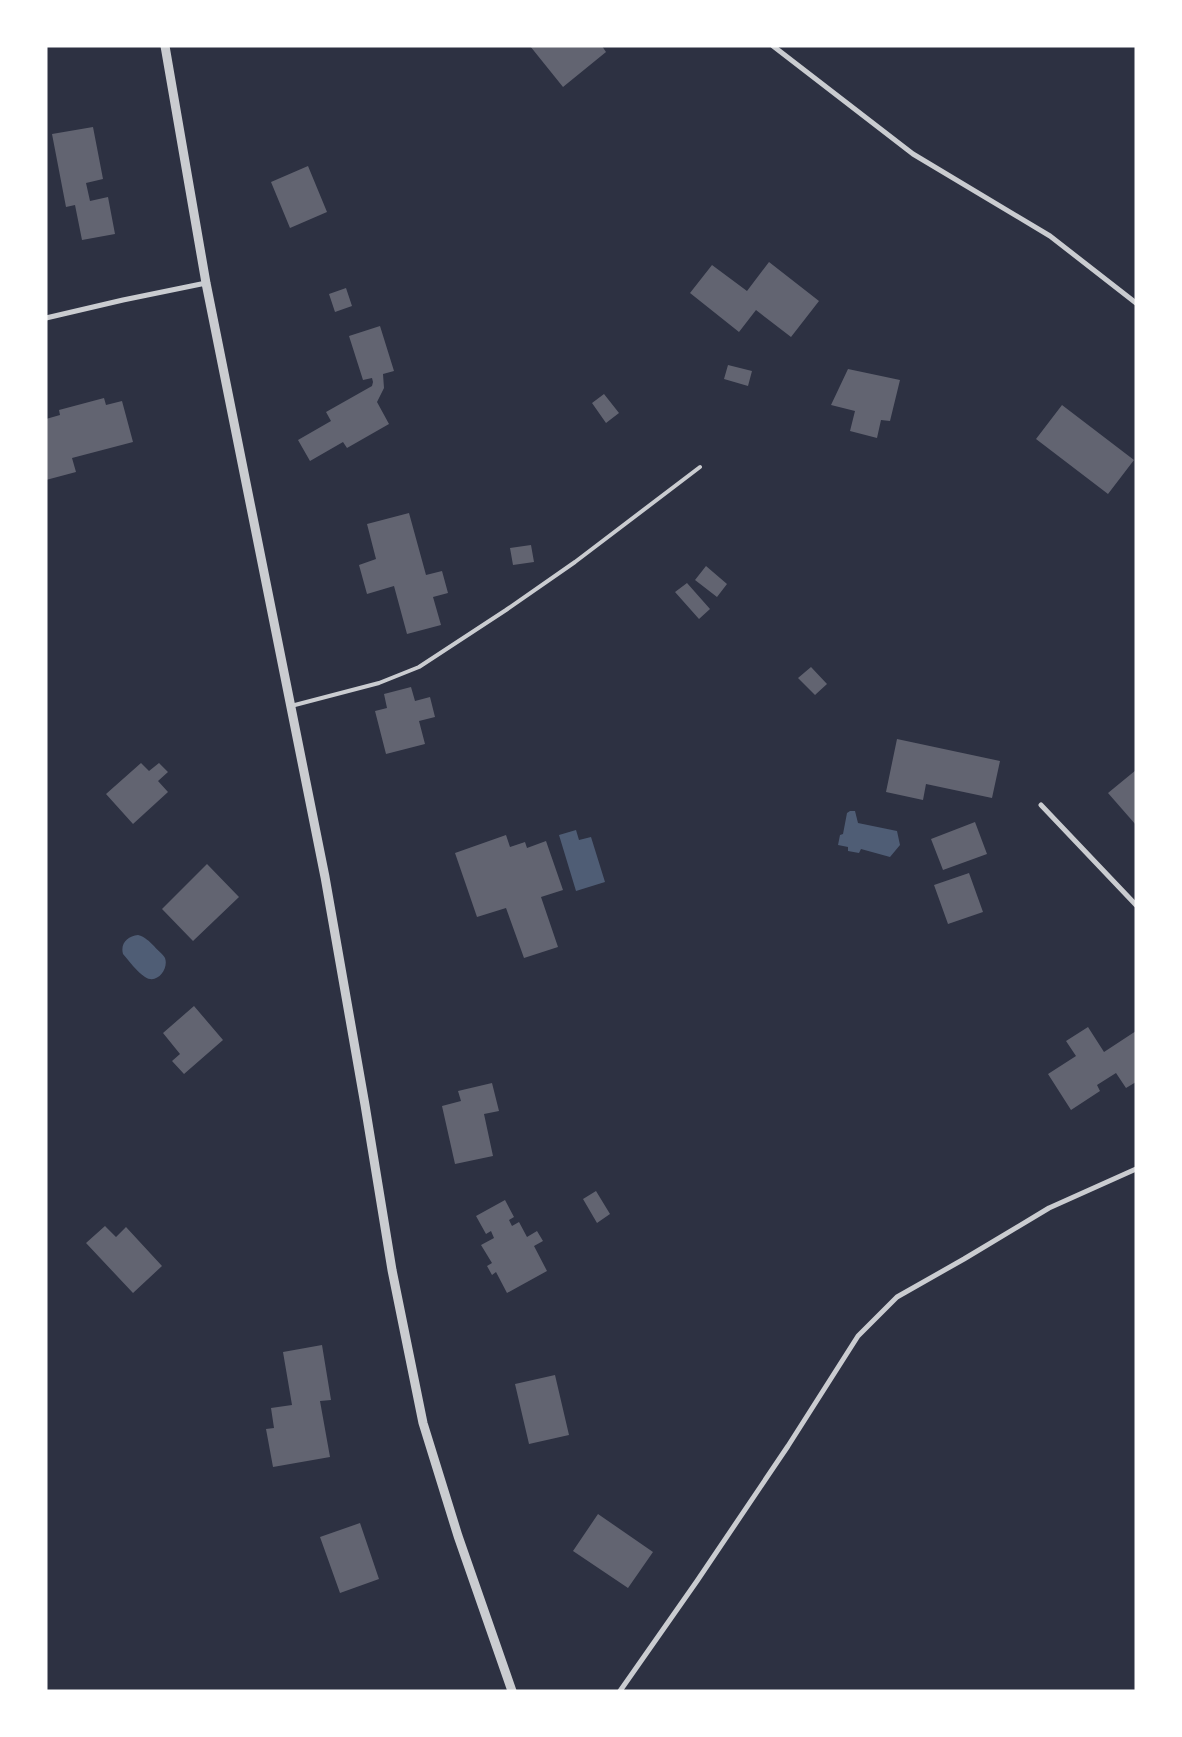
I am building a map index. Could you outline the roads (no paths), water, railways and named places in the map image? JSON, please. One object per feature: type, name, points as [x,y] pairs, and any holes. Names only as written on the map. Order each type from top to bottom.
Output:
[{"type":"street","points":[[165,46],[206,284],[325,877],[364,1096],[392,1270],[423,1423],[458,1536],[512,1691]]},
{"type":"street","points":[[773,46],[913,154],[1050,236],[1136,303]]},
{"type":"street","points":[[46,318],[123,300],[206,284]]},
{"type":"street","points":[[1041,805],[1136,905]]},
{"type":"street","points":[[620,1691],[697,1582],[788,1446],[858,1336],[898,1297],[1048,1208],[1136,1168]]},
{"type":"lane","points":[[291,706],[378,683],[419,667],[575,562],[700,467]]},
{"type":"water","points":[[855,811],[858,823],[897,831],[900,845],[890,857],[861,849],[859,853],[848,851],[848,847],[838,845],[840,835],[843,834],[847,813]]},
{"type":"water","points":[[576,830],[579,840],[591,837],[605,882],[576,891],[559,835]]},
{"type":"water","points":[[138,935],[149,941],[165,958],[164,971],[154,979],[145,977],[123,954],[124,943],[131,937]]}]
